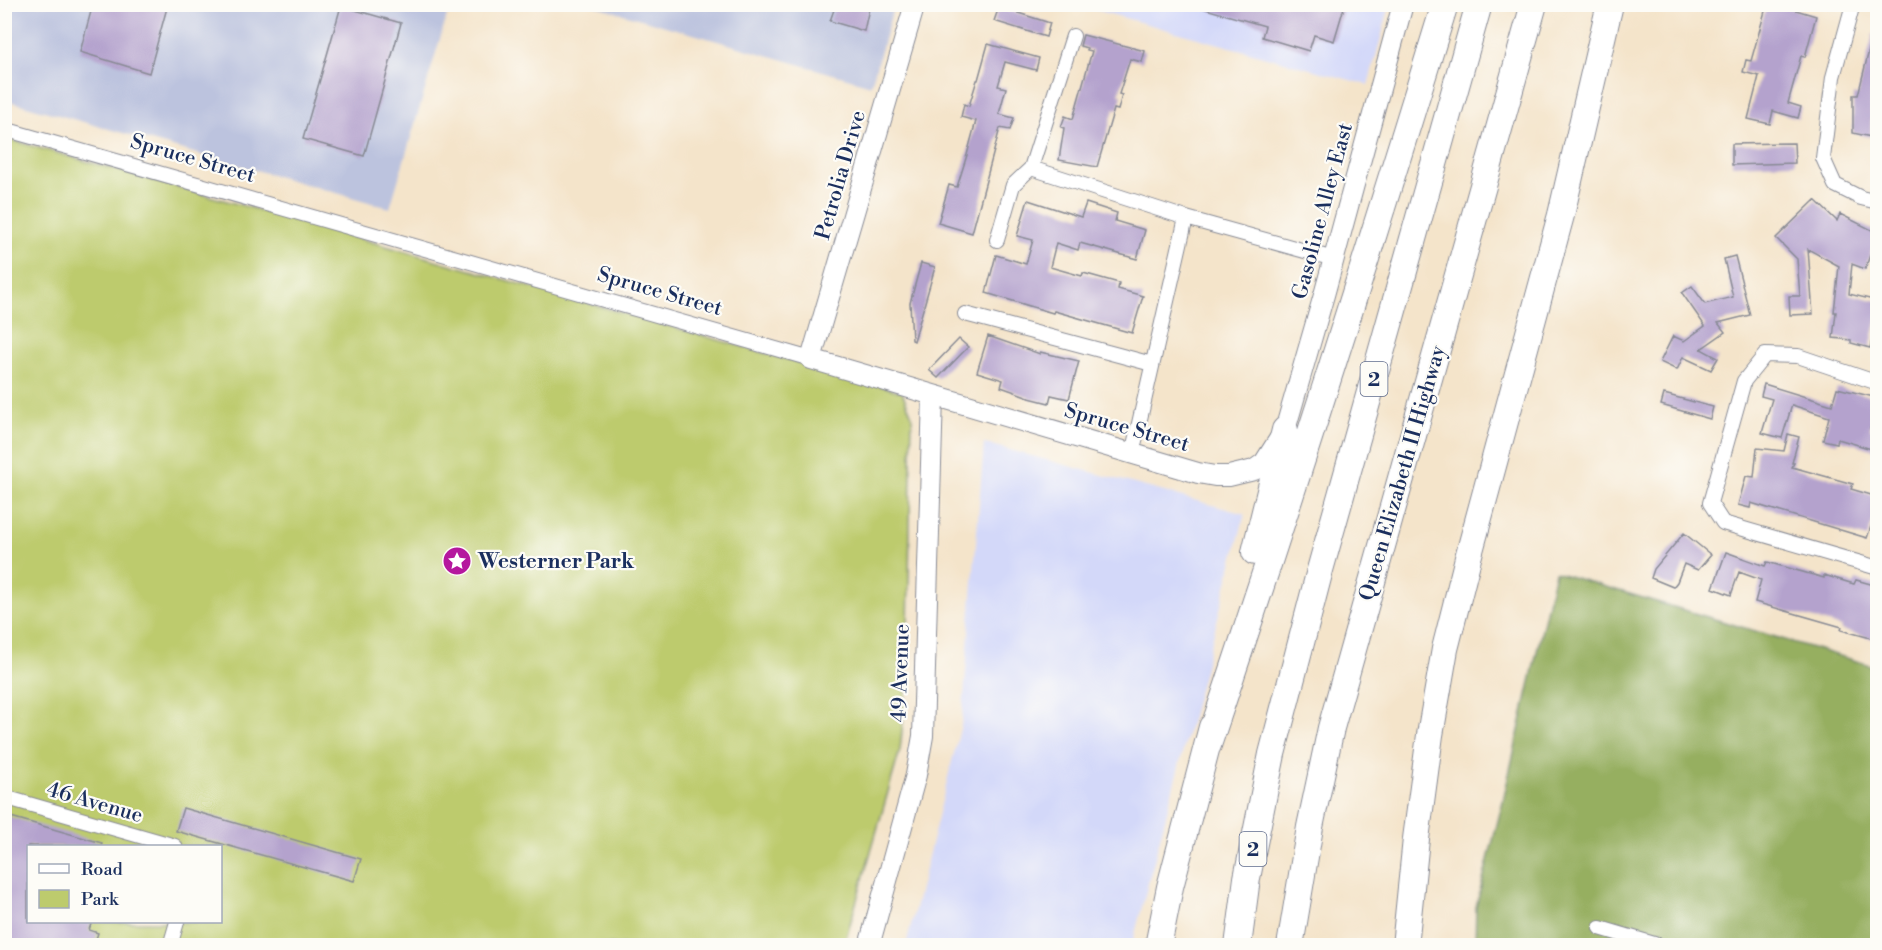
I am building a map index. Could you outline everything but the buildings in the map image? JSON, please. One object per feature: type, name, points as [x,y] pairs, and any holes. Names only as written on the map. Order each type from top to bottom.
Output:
[{"type":"highway","points":[[1208,745],[1382,210],[1445,4]]},
{"type":"highway","name":"2","points":[[1238,945],[1247,878],[1272,754],[1320,570],[1479,4]]},
{"type":"highway","name":"Queen Elizabeth II Highway","points":[[1290,945],[1310,827],[1331,728],[1534,4]]},
{"type":"highway","points":[[1405,945],[1430,735],[1445,649],[1467,558],[1561,215],[1610,4]]},
{"type":"highway","points":[[1158,945],[1170,887],[1208,745],[1285,430]]},
{"type":"street","name":"Petrolia Drive","points":[[811,359],[915,4]]},
{"type":"street","name":"Gasoline Alley East","points":[[1285,430],[1403,4]]},
{"type":"street","points":[[1853,4],[1833,77],[1823,158],[1835,185],[1861,198],[1878,202]]},
{"type":"street","points":[[997,240],[1013,185],[1031,168],[1073,36]]},
{"type":"street","name":"Spruce Street","points":[[4,129],[811,359],[1198,473],[1229,476],[1254,470],[1264,463],[1285,430]]},
{"type":"street","points":[[1031,168],[1186,218],[1334,259]]},
{"type":"street","points":[[1132,454],[1186,218]]},
{"type":"street","points":[[965,314],[1152,364]]},
{"type":"street","points":[[1878,383],[1798,356],[1765,355],[1744,381],[1710,503],[1724,523],[1878,568]]},
{"type":"street","name":"49 Avenue","points":[[869,945],[916,775],[923,736],[933,396]]},
{"type":"street","name":"46 Avenue","points":[[4,797],[172,845]]},
{"type":"street","points":[[170,945],[176,923]]},
{"type":"street","points":[[1600,928],[1661,945]]},
{"type":"shaded area","points":[[4,5],[450,5],[390,208],[5,100]]},
{"type":"shaded area","points":[[592,5],[894,5],[871,85]]},
{"type":"shaded area","points":[[1078,5],[1390,5],[1368,85]]},
{"type":"shaded area","points":[[984,443],[1245,514],[1132,945],[906,945],[962,721]]},
{"type":"green space","name":"Westerner Park","points":[[4,138],[902,392],[912,416],[907,683],[900,750],[844,945],[5,945]]},
{"type":"green space","points":[[1555,572],[1877,667],[1877,945],[1475,946],[1476,907],[1502,805]]},
{"type":"place","name":"Westerner Park","points":[[457,561]]}]
